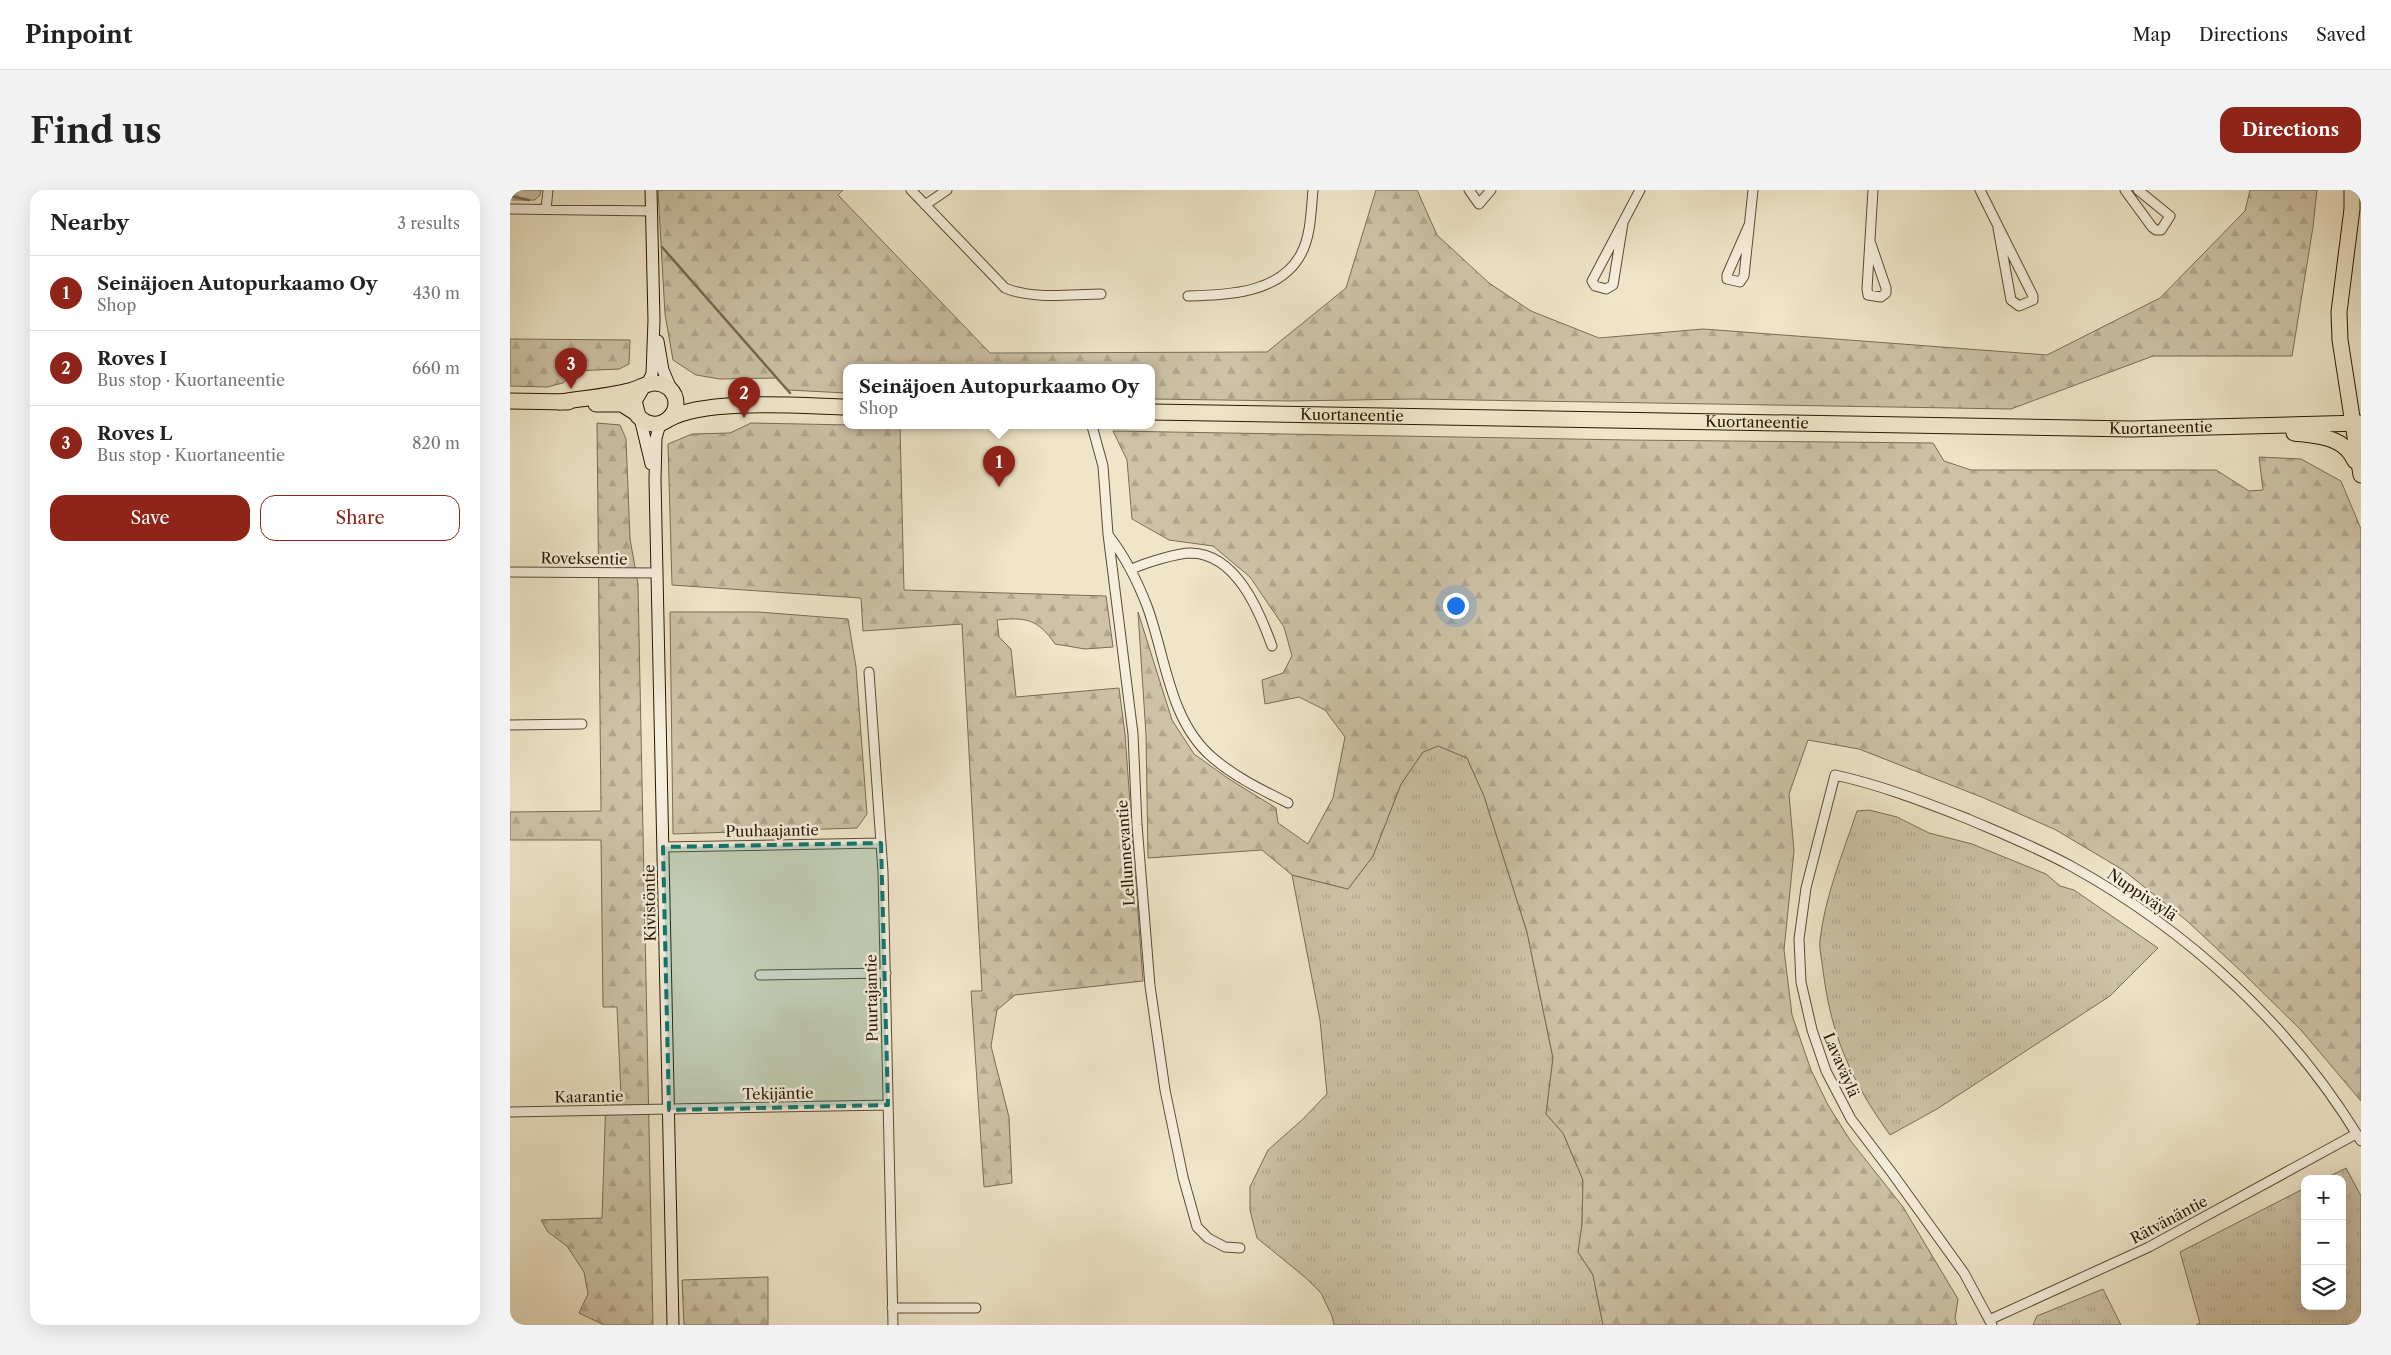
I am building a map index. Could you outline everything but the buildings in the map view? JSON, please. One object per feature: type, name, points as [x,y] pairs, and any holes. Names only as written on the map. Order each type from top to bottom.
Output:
[{"type":"highway","points":[[2352,190],[2352,209],[2339,312],[2340,340],[2357,423],[2360,472]]},
{"type":"highway","points":[[560,402],[622,393],[645,385],[662,384],[686,400],[746,406],[843,407]]},
{"type":"highway","points":[[638,415],[636,396],[645,385]]},
{"type":"highway","points":[[664,421],[675,408],[673,393]]},
{"type":"highway","points":[[510,401],[622,404],[649,424],[664,421],[689,411],[746,406]]},
{"type":"highway","name":"Kuortaneentie","points":[[1155,412],[2122,429],[2243,428],[2357,423]]},
{"type":"highway","points":[[2243,428],[2320,436],[2336,440],[2349,449],[2360,472]]},
{"type":"main road","points":[[645,385],[652,374],[654,320],[651,190]]},
{"type":"main road","points":[[654,320],[663,370],[673,393]]},
{"type":"main road","name":"Kivistöntie","points":[[638,415],[655,480]]},
{"type":"main road","name":"Kivistöntie","points":[[664,421],[656,438],[655,480],[664,848],[672,1325]]},
{"type":"street","points":[[546,210],[548,190]]},
{"type":"street","points":[[911,190],[1005,288],[1017,293],[1032,294],[1102,294]]},
{"type":"street","points":[[925,205],[947,190]]},
{"type":"street","points":[[1188,296],[1232,294],[1250,290],[1284,273],[1294,264],[1305,243],[1313,190]]},
{"type":"street","points":[[1468,190],[1479,204],[1491,190]]},
{"type":"street","points":[[1623,222],[1613,285],[1606,289],[1595,286],[1592,281],[1623,222],[1640,190]]},
{"type":"street","points":[[1749,224],[1727,274],[1727,279],[1731,281],[1740,282],[1744,276],[1753,190]]},
{"type":"street","points":[[1870,241],[1886,288],[1886,293],[1881,297],[1868,295],[1866,289],[1873,190]]},
{"type":"street","points":[[1980,190],[2033,296],[2033,300],[2029,303],[2020,306],[2014,304],[2011,300],[1998,228]]},
{"type":"street","points":[[2125,190],[2152,227],[2160,230],[2170,216],[2138,190]]},
{"type":"street","points":[[510,209],[652,211]]},
{"type":"street","name":"Lellunnevantie","points":[[1093,429],[1103,466],[1108,534],[1133,734],[1137,825],[1150,986],[1165,1090],[1183,1177],[1197,1226],[1208,1238],[1225,1247],[1240,1248]]},
{"type":"street","points":[[1108,534],[1132,568],[1147,608],[1177,706],[1189,730],[1212,757],[1250,783],[1288,803]]},
{"type":"street","points":[[1132,568],[1189,553],[1206,555],[1225,566],[1241,583],[1261,617],[1272,646]]},
{"type":"street","name":"Roveksentie","points":[[510,572],[657,573]]},
{"type":"street","name":"Puurtajantie","points":[[869,672],[881,843],[886,973],[893,1325]]},
{"type":"street","points":[[510,725],[582,724]]},
{"type":"street","name":"Nuppiväylä","points":[[1835,776],[1881,787],[2018,840],[2105,886],[2166,927],[2222,973],[2272,1021],[2314,1070],[2359,1138]]},
{"type":"street","name":"Lavaväylä","points":[[1835,776],[1806,888],[1799,939],[1801,982],[1812,1030],[1826,1072],[1851,1119],[1964,1273],[1990,1322]]},
{"type":"street","name":"Puuhaajantie","points":[[664,848],[881,843]]},
{"type":"street","points":[[760,975],[886,973]]},
{"type":"street","name":"Tekijäntie","points":[[669,1110],[888,1106]]},
{"type":"street","name":"Kaarantie","points":[[510,1112],[669,1110]]},
{"type":"street","name":"Rätvänäntie","points":[[1990,1322],[2149,1247],[2359,1138]]},
{"type":"street","points":[[892,1308],[976,1308]]},
{"type":"highlighted area","points":[[881,843],[888,1105],[669,1110],[663,847]]},
{"type":"green space","points":[[510,190],[541,190],[540,195],[535,200],[510,200]]},
{"type":"green space","points":[[658,190],[843,190],[838,195],[990,353],[1267,352],[1346,288],[1376,190],[1417,190],[1437,235],[1489,283],[1531,311],[1599,338],[1703,329],[2047,355],[2160,298],[2245,211],[2250,190],[2317,190],[2313,227],[2292,356],[2153,356],[2011,409],[1414,399],[1290,401],[1155,399],[1155,364],[843,364],[843,393],[788,390],[777,378],[720,379],[696,375],[673,360],[665,314]]},
{"type":"green space","points":[[510,339],[630,340],[629,364],[619,369],[575,371],[563,383],[547,387],[510,386]]},
{"type":"green space","points":[[597,423],[620,425],[626,439],[630,539],[638,584],[653,1325],[604,1325],[579,1313],[588,1294],[584,1272],[567,1246],[548,1232],[541,1220],[602,1218],[606,1096],[621,1096],[617,1007],[603,1007],[601,840],[510,840],[510,812],[601,811]]},
{"type":"green space","points":[[751,423],[843,425],[843,429],[900,429],[904,590],[1106,596],[1113,647],[1085,649],[1055,644],[1043,629],[1030,622],[1016,619],[997,620],[999,637],[1011,649],[1016,697],[1119,688],[1125,734],[1143,981],[1015,995],[997,1010],[991,1046],[1009,1117],[1012,1183],[984,1187],[971,991],[982,991],[962,624],[863,631],[861,598],[672,585],[668,444],[692,434],[730,433]]},
{"type":"green space","points":[[1113,431],[1933,443],[1944,461],[1971,470],[2216,470],[2249,491],[2263,490],[2259,457],[2301,459],[2341,481],[2361,529],[2361,1101],[2301,1030],[2243,973],[2186,920],[2123,870],[2056,830],[1984,798],[1859,749],[1808,740],[1789,794],[1794,851],[1784,950],[1792,1015],[1811,1070],[1828,1105],[1850,1140],[1903,1207],[1958,1299],[1955,1319],[1957,1325],[1603,1325],[1593,1275],[1578,1252],[1582,1225],[1583,1180],[1563,1133],[1546,1114],[1553,1058],[1527,932],[1484,796],[1467,758],[1438,746],[1423,752],[1401,784],[1373,856],[1348,889],[1292,875],[1262,850],[1148,858],[1146,735],[1138,612],[1172,720],[1194,754],[1229,779],[1276,808],[1278,823],[1308,844],[1333,798],[1345,737],[1325,710],[1299,697],[1265,704],[1262,680],[1283,673],[1292,656],[1284,627],[1250,577],[1213,546],[1169,540],[1132,519],[1127,460]]},
{"type":"green space","points":[[670,612],[758,612],[848,619],[856,667],[867,814],[857,828],[673,834]]},
{"type":"green space","points":[[1438,746],[1467,758],[1484,796],[1527,932],[1553,1058],[1546,1114],[1563,1133],[1583,1180],[1582,1225],[1578,1252],[1593,1275],[1603,1325],[1334,1325],[1332,1316],[1321,1293],[1306,1278],[1257,1238],[1250,1210],[1250,1187],[1268,1150],[1302,1120],[1327,1094],[1320,1020],[1292,875],[1348,889],[1373,856],[1401,784],[1423,752]]},
{"type":"green space","points":[[1869,810],[1897,817],[1929,833],[1972,844],[2046,874],[2060,886],[2074,890],[2158,948],[2110,996],[1937,1109],[1890,1135],[1854,1077],[1845,1057],[1827,994],[1820,947],[1822,924],[1830,891],[1857,811]]},
{"type":"green space","points":[[2346,1168],[2361,1196],[2361,1325],[2196,1325],[2200,1323],[2180,1252],[2301,1190],[2301,1310],[2346,1310],[2346,1175],[2332,1175]]},
{"type":"green space","points":[[768,1277],[768,1325],[684,1325],[682,1280]]},
{"type":"green space","points":[[2103,1289],[2121,1325],[2033,1325],[2037,1316]]},
{"type":"waterway","points":[[510,196],[529,200]]},
{"type":"waterway","points":[[662,247],[790,393]]},
{"type":"place","name":"Roves L","points":[[571,389]]},
{"type":"place","name":"Roves I","points":[[744,418]]},
{"type":"place","name":"Seinäjoen Autopurkaamo Oy","points":[[999,487]]}]
